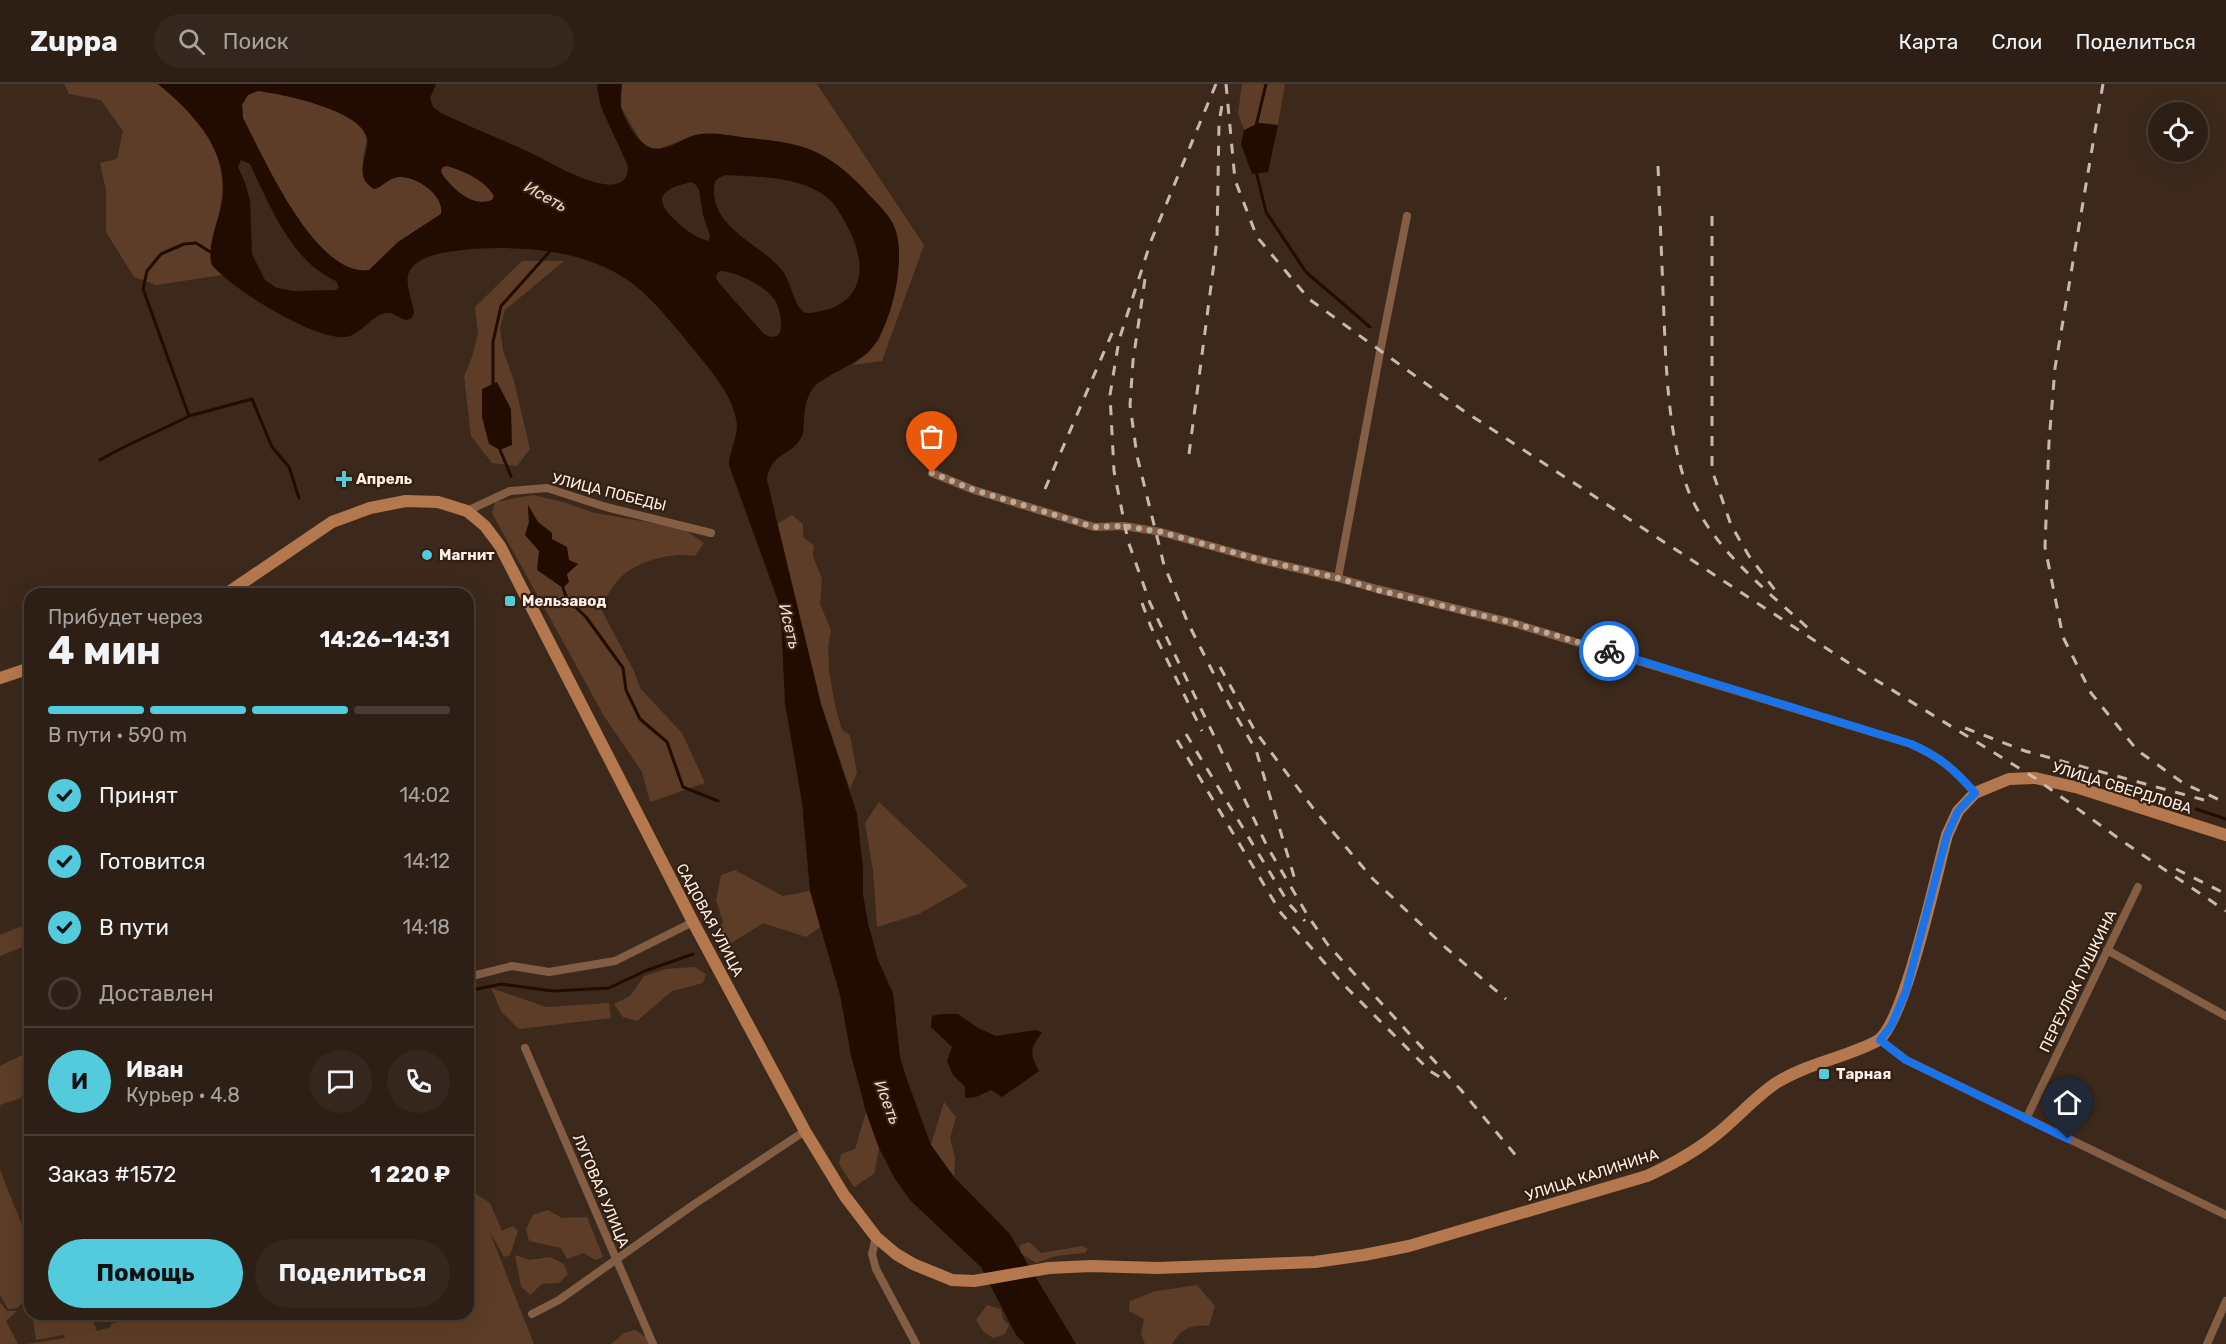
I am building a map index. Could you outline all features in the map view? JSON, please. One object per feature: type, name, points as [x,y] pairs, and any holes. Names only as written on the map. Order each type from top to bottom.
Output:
[{"type":"main road","points":[[235,588],[332,522],[370,507],[406,501],[438,502],[466,511]]},
{"type":"main road","name":"САДОВАЯ УЛИЦА","points":[[466,511],[485,526],[500,546],[693,922],[805,1131],[844,1195],[876,1237],[896,1254],[952,1280],[974,1281]]},
{"type":"main road","points":[[0,678],[24,670]]},
{"type":"main road","name":"УЛИЦА СВЕРДЛОВА","points":[[1975,793],[2009,779],[2035,778],[2079,788],[2226,835]]},
{"type":"main road","points":[[1880,1040],[1891,1026],[1906,991],[1947,835],[1958,811],[1975,793]]},
{"type":"main road","name":"УЛИЦА КАЛИНИНА","points":[[974,1281],[1049,1268],[1091,1266],[1158,1268],[1315,1262],[1409,1246],[1647,1176],[1682,1160],[1717,1134],[1775,1084],[1806,1067],[1880,1040]]},
{"type":"street","points":[[1338,578],[1407,216]]},
{"type":"street","points":[[932,473],[974,490],[1094,527],[1124,526],[1161,532],[1257,559],[1513,623],[1911,744],[1943,761],[1956,771],[1975,793]]},
{"type":"street","name":"УЛИЦА ПОБЕДЫ","points":[[466,511],[510,491],[547,488],[606,507],[711,533]]},
{"type":"street","name":"ПЕРЕУЛОК ПУШКИНА","points":[[2026,1119],[2139,887]]},
{"type":"street","points":[[474,976],[512,966],[549,972],[615,961],[693,922]]},
{"type":"street","points":[[2107,951],[2226,1016]]},
{"type":"street","points":[[1880,1040],[1906,1060],[2226,1215]]},
{"type":"street","name":"ЛУГОВАЯ УЛИЦА","points":[[525,1048],[653,1344]]},
{"type":"street","points":[[532,1314],[560,1300],[615,1259],[805,1131]]},
{"type":"street","points":[[876,1237],[872,1254],[876,1269],[916,1344]]},
{"type":"street","points":[[2207,1344],[2226,1301]]},
{"type":"shaded area","points":[[64,84],[158,84],[179,101],[209,138],[221,164],[224,181],[223,198],[210,259],[212,265],[222,275],[156,285],[134,277],[106,232],[106,190],[100,163],[117,159],[123,131],[101,100],[69,94]]},
{"type":"shaded area","points":[[622,84],[817,84],[924,245],[882,361],[852,365],[868,353],[879,340],[897,284],[899,245],[741,137],[718,134],[691,137],[661,148],[649,148],[640,140],[621,107]]},
{"type":"shaded area","points":[[1242,84],[1285,84],[1278,125],[1259,123],[1244,130],[1238,114]]},
{"type":"shaded area","points":[[258,91],[318,104],[349,118],[360,126],[366,136],[363,163],[374,189],[399,177],[413,180],[428,188],[439,200],[441,214],[398,242],[369,270],[349,267],[329,255],[311,236],[294,212],[243,118],[242,105],[247,95]]},
{"type":"shaded area","points":[[447,166],[467,173],[480,181],[494,196],[492,200],[477,201],[457,191],[442,174],[441,170]]},
{"type":"shaded area","points":[[522,261],[564,261],[505,310],[500,328],[503,350],[514,381],[530,449],[517,466],[492,463],[471,436],[464,376],[478,334],[475,307]]},
{"type":"shaded area","points":[[533,495],[595,513],[682,528],[704,543],[695,556],[665,557],[635,567],[619,579],[600,607],[634,671],[640,688],[682,733],[705,783],[650,802],[642,772],[604,716],[492,513],[495,502]],"holes":[[[528,507],[538,522],[552,533],[551,539],[569,560],[578,564],[567,574],[525,535],[529,522]]]},
{"type":"shaded area","points":[[792,515],[803,524],[803,537],[814,546],[813,556],[822,579],[820,604],[831,630],[828,647],[829,671],[835,705],[842,730],[850,735],[857,773],[850,789],[821,704],[777,524]]},
{"type":"shaded area","points":[[879,802],[968,886],[919,914],[877,927],[873,871],[865,823]]},
{"type":"shaded area","points":[[735,870],[783,896],[810,891],[820,927],[806,937],[763,923],[730,944],[714,937],[723,922],[716,900],[721,875]]},
{"type":"shaded area","points":[[24,925],[24,946],[0,956],[0,935]]},
{"type":"shaded area","points":[[694,967],[706,974],[703,983],[672,991],[637,1021],[623,1017],[614,1004],[630,996],[644,976],[666,969]]},
{"type":"shaded area","points":[[491,988],[546,1007],[609,1003],[611,1018],[519,1029],[501,1011]]},
{"type":"shaded area","points":[[24,1054],[24,1082],[21,1098],[0,1105],[0,1066]]},
{"type":"shaded area","points":[[944,1102],[956,1117],[950,1138],[955,1158],[954,1177],[931,1145]]},
{"type":"shaded area","points":[[866,1112],[879,1148],[874,1174],[854,1187],[839,1164],[841,1154],[855,1149]]},
{"type":"shaded area","points":[[0,1170],[24,1230],[24,1301],[17,1308],[8,1309],[0,1295]]},
{"type":"shaded area","points":[[474,1193],[490,1203],[502,1231],[513,1226],[518,1231],[510,1255],[504,1257],[489,1230],[534,1344],[27,1344],[65,1338],[62,1331],[63,1335],[36,1340],[33,1320],[92,1320],[97,1331],[111,1327],[111,1324],[119,1321],[474,1320]]},
{"type":"shaded area","points":[[548,1210],[562,1218],[587,1217],[603,1257],[595,1260],[584,1253],[567,1259],[561,1248],[529,1241],[526,1229],[533,1215]]},
{"type":"shaded area","points":[[1029,1242],[1041,1253],[1082,1246],[1088,1249],[1085,1253],[1056,1256],[1036,1263],[1021,1253],[1020,1245]]},
{"type":"shaded area","points":[[515,1255],[529,1260],[550,1257],[564,1264],[568,1274],[559,1283],[542,1284],[530,1295],[521,1286]]},
{"type":"shaded area","points":[[1197,1285],[1215,1306],[1209,1326],[1188,1328],[1179,1334],[1172,1344],[1145,1344],[1141,1334],[1144,1319],[1129,1311],[1130,1301],[1156,1291]]},
{"type":"shaded area","points":[[0,1302],[7,1311],[17,1311],[6,1321],[18,1344],[0,1344]]},
{"type":"shaded area","points":[[987,1305],[1001,1309],[1003,1319],[1009,1325],[1005,1334],[993,1338],[984,1332],[976,1320]]},
{"type":"shaded area","points":[[635,1330],[648,1338],[649,1344],[611,1344],[624,1333]]},
{"type":"water","name":"Исеть","points":[[158,84],[436,84],[430,98],[433,107],[441,113],[575,175],[594,182],[613,185],[622,182],[627,176],[628,166],[601,107],[597,87],[598,84],[622,84],[621,104],[625,118],[636,135],[649,147],[665,148],[692,136],[710,134],[794,144],[834,163],[863,188],[888,216],[898,240],[899,256],[895,294],[883,330],[866,354],[813,388],[806,405],[802,436],[793,447],[772,464],[767,480],[821,704],[857,814],[863,869],[863,894],[868,923],[878,960],[893,993],[900,1057],[907,1080],[931,1145],[954,1177],[1009,1233],[1076,1344],[1025,1344],[1016,1335],[981,1267],[910,1200],[895,1179],[879,1148],[866,1112],[851,1055],[840,995],[810,891],[802,802],[785,703],[778,601],[729,465],[737,425],[732,405],[715,376],[664,314],[629,281],[591,262],[548,251],[505,248],[462,250],[425,258],[413,266],[409,272],[408,287],[414,313],[412,318],[407,320],[390,313],[384,314],[345,337],[331,336],[295,322],[237,287],[212,265],[211,245],[223,190],[221,172],[217,155],[209,139],[199,124]],"holes":[[[258,91],[284,96],[319,105],[351,119],[362,128],[367,138],[362,171],[367,184],[374,189],[399,177],[421,183],[439,200],[441,214],[398,242],[369,270],[349,267],[330,255],[311,236],[278,186],[243,118],[242,105],[248,95]],[[241,160],[250,164],[274,214],[294,246],[320,272],[336,281],[339,287],[336,290],[294,291],[277,288],[265,280],[252,254],[250,200],[238,167]],[[447,166],[474,177],[490,190],[494,196],[492,200],[477,201],[464,196],[446,180],[441,170]],[[727,175],[782,179],[808,187],[831,201],[846,224],[858,255],[860,269],[858,282],[852,294],[842,303],[828,309],[809,313],[800,309],[782,270],[730,226],[721,215],[716,204],[714,190],[715,181]],[[691,182],[696,185],[710,236],[709,241],[687,230],[668,213],[662,200],[667,191]],[[728,272],[753,282],[768,292],[779,310],[780,333],[771,337],[764,334],[716,278],[717,273]]]},
{"type":"water","points":[[1259,123],[1278,125],[1268,172],[1252,174],[1241,144],[1244,130]]},
{"type":"water","points":[[497,382],[511,409],[512,445],[500,450],[489,444],[482,417],[482,389]]},
{"type":"water","points":[[528,505],[538,522],[552,533],[552,539],[567,547],[569,560],[578,564],[567,574],[569,582],[563,588],[537,570],[539,551],[525,535],[529,522]]},
{"type":"water","points":[[958,1014],[978,1028],[996,1036],[1036,1030],[1042,1032],[1032,1051],[1039,1071],[1002,1097],[991,1090],[976,1097],[965,1098],[965,1087],[953,1075],[947,1061],[952,1047],[931,1027],[932,1016]]},
{"type":"waterway","points":[[1256,126],[1266,84]]},
{"type":"waterway","points":[[1256,171],[1266,212],[1306,272],[1370,327]]},
{"type":"waterway","points":[[212,253],[196,243],[184,244],[161,254],[147,271],[143,289],[189,416],[252,399],[272,447],[289,467],[299,498]]},
{"type":"waterway","points":[[493,384],[493,342],[501,306],[551,250]]},
{"type":"waterway","points":[[100,460],[189,416]]},
{"type":"waterway","points":[[500,450],[511,476]]},
{"type":"waterway","points":[[563,588],[567,599],[586,617],[623,668],[626,690],[640,719],[667,742],[683,787],[718,801]]},
{"type":"waterway","points":[[2196,809],[2226,819]]},
{"type":"waterway","points":[[474,990],[501,984],[553,991],[609,988],[645,971],[693,954]]},
{"type":"railway","points":[[1216,84],[1151,241],[1119,340],[1110,395],[1114,471],[1128,541],[1150,603],[1268,848],[1308,916],[1328,945],[1461,1090],[1518,1158]]},
{"type":"railway","points":[[1226,84],[1235,180],[1257,237],[1309,299],[1461,409],[1858,669],[2035,778],[2125,843],[2226,911]]},
{"type":"railway","points":[[2103,84],[2055,368],[2049,442],[2045,547],[2063,637],[2091,693],[2137,750],[2183,783],[2226,803]]},
{"type":"railway","points":[[1189,454],[1217,240],[1219,123],[1223,99]]},
{"type":"railway","points":[[1658,166],[1670,408],[1673,432],[1684,477],[1701,517],[1714,535],[1759,584],[1809,629]]},
{"type":"railway","points":[[1712,216],[1712,470],[1731,525],[1749,556],[1775,590]]},
{"type":"railway","points":[[1145,279],[1133,361],[1130,405],[1137,456],[1164,565],[1188,623],[1229,704],[1256,750],[1296,883]]},
{"type":"railway","points":[[1045,489],[1116,324]]},
{"type":"railway","points":[[1142,603],[1151,627],[1202,731]]},
{"type":"railway","points":[[1220,667],[1255,731],[1316,812],[1373,879],[1446,948],[1506,999]]},
{"type":"railway","points":[[1965,728],[2025,751],[2204,800]]},
{"type":"railway","points":[[1186,734],[1289,904],[1305,921]]},
{"type":"railway","points":[[1177,740],[1281,913],[1343,984],[1430,1071],[1446,1081]]},
{"type":"railway","points":[[2176,869],[2226,894]]},
{"type":"way so far","points":[[932,473],[974,490],[1094,527],[1124,526],[1161,532],[1257,559],[1513,623],[1609,651]]},
{"type":"place","name":"Апрель","points":[[344,479]]},
{"type":"place","name":"Магнит","points":[[427,555]]},
{"type":"place","name":"Мельзавод","points":[[510,601]]},
{"type":"place","name":"Тарная","points":[[1824,1074]]},
{"type":"route","points":[[1609,651],[1911,744],[1936,756],[1956,771],[1975,793],[1958,811],[1947,835],[1906,991],[1891,1026],[1880,1040],[1906,1060],[2068,1139]]}]
